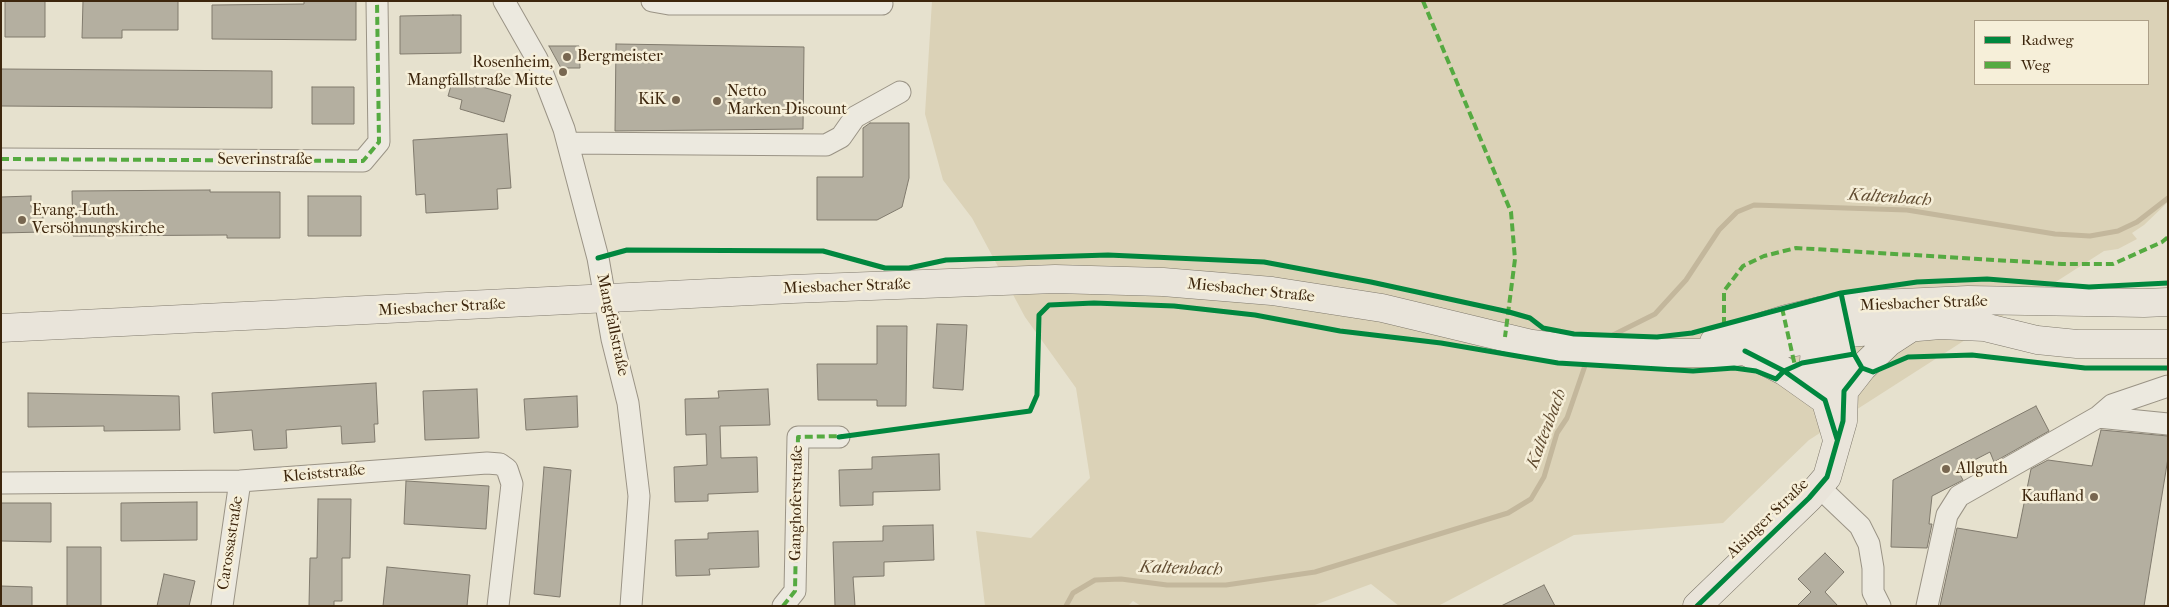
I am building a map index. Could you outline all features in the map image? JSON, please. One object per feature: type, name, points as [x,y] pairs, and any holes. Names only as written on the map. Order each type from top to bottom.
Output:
[{"type":"main road","name":"Miesbacher Straße","points":[[1,328],[606,300],[792,289],[1055,279],[1163,282],[1272,290],[1382,308],[1532,344],[1564,348],[1710,354],[1745,351],[1822,338],[1913,326],[1984,327],[2037,340],[2076,344],[2168,344]]},
{"type":"main road","name":"Miesbacher Straße","points":[[1687,352],[1786,319],[1819,311],[1880,304],[1968,300],[2144,304],[2168,302]]},
{"type":"main road","name":"Aisinger Straße","points":[[1697,606],[1819,487],[1831,467],[1837,439],[1834,396],[1814,361],[1822,338],[1819,311]]},
{"type":"main road","points":[[1745,351],[1834,396],[1882,348],[1913,326]]},
{"type":"street","name":"Severinstraße","points":[[1,159],[363,161],[379,142],[377,1]]},
{"type":"street","points":[[652,1],[668,4],[882,4]]},
{"type":"street","name":"Mangfallstraße","points":[[509,3],[537,58],[568,143],[598,258],[612,339],[628,403],[639,496],[631,606]]},
{"type":"street","points":[[568,143],[826,145],[841,137],[856,116],[900,92]]},
{"type":"street","points":[[1927,606],[1947,515],[1959,496],[2098,417],[2112,405],[2168,386]]},
{"type":"street","points":[[2098,417],[2168,424]]},
{"type":"street","name":"Ganghoferstraße","points":[[783,606],[795,591],[798,437],[839,437]]},
{"type":"street","name":"Kleiststraße","points":[[1,482],[240,481],[487,463],[500,464],[507,469],[512,484],[498,606]]},
{"type":"street","name":"Carossastraße","points":[[222,606],[240,481]]},
{"type":"street","points":[[1819,487],[1860,526],[1870,544],[1873,592],[1880,606]]},
{"type":"shaded area","points":[[932,1],[2168,1],[2168,202],[2144,225],[2132,233],[2137,239],[2118,249],[2104,251],[1809,440],[1723,523],[1574,535],[1438,606],[1399,606],[1371,584],[1312,606],[1141,606],[1133,601],[1128,606],[985,606],[976,531],[1031,538],[1090,478],[1076,388],[1025,317],[972,218],[943,180],[925,114]]},
{"type":"building","points":[[5,1],[45,1],[45,37],[5,37]]},
{"type":"building","points":[[83,1],[178,1],[178,30],[122,30],[122,38],[82,38]]},
{"type":"building","points":[[304,1],[356,1],[356,40],[212,39],[212,5],[304,4]]},
{"type":"building","points":[[461,15],[461,53],[400,54],[400,16]]},
{"type":"building","points":[[616,44],[804,47],[803,129],[615,131]]},
{"type":"building","name":"Bergmeister","points":[[549,46],[579,46],[580,68],[561,68]]},
{"type":"building","points":[[1,69],[272,71],[272,108],[1,106]]},
{"type":"building","points":[[453,79],[511,95],[504,122],[460,109],[462,100],[448,96]]},
{"type":"building","points":[[312,87],[354,87],[354,124],[312,124]]},
{"type":"building","points":[[870,123],[909,123],[909,178],[902,207],[877,220],[817,220],[817,177],[863,177],[863,128]]},
{"type":"building","points":[[507,134],[511,188],[497,189],[498,209],[426,213],[425,194],[416,195],[413,140]]},
{"type":"building","points":[[210,190],[210,192],[280,192],[280,238],[227,238],[227,235],[73,236],[72,191]]},
{"type":"building","name":"Evang.-Luth. Versöhnungskirche","points":[[31,196],[31,207],[43,207],[43,232],[1,233],[1,197]]},
{"type":"building","points":[[308,196],[361,196],[361,236],[308,236]]},
{"type":"building","points":[[937,324],[967,325],[963,390],[933,388]]},
{"type":"building","points":[[877,326],[907,326],[906,406],[877,406],[877,400],[818,400],[817,364],[877,364]]},
{"type":"building","points":[[376,383],[378,424],[374,424],[375,442],[342,444],[341,426],[286,430],[287,448],[254,450],[252,430],[214,433],[212,393]]},
{"type":"building","points":[[477,389],[479,438],[425,440],[423,391]]},
{"type":"building","points":[[768,389],[770,425],[720,426],[721,458],[757,457],[758,492],[708,494],[708,501],[675,502],[674,467],[707,465],[706,434],[686,435],[685,399],[719,398],[718,391]]},
{"type":"building","points":[[28,393],[179,396],[180,430],[104,431],[104,426],[28,427]]},
{"type":"building","points":[[577,396],[578,427],[526,430],[524,399]]},
{"type":"building","points":[[2036,406],[2049,431],[1994,462],[1990,452],[1957,469],[1963,480],[1932,496],[1929,524],[1932,524],[1927,548],[1891,547],[1893,480]]},
{"type":"building","name":"Kaufland","points":[[2101,430],[2168,436],[2168,458],[2144,606],[1940,606],[1957,528],[2017,538],[2031,469],[2048,460],[2092,466]]},
{"type":"building","points":[[939,454],[940,490],[873,492],[873,505],[840,506],[839,470],[872,469],[872,457]]},
{"type":"building","points":[[544,467],[571,470],[560,597],[534,594]]},
{"type":"building","points":[[406,481],[489,486],[486,529],[404,524]]},
{"type":"building","points":[[318,499],[351,499],[350,558],[342,558],[342,601],[334,601],[334,606],[309,606],[310,558],[317,558]]},
{"type":"building","points":[[197,502],[197,540],[121,541],[121,503]]},
{"type":"building","points":[[1,503],[51,503],[51,542],[1,541]]},
{"type":"building","points":[[933,525],[934,560],[884,562],[884,576],[853,577],[855,606],[835,606],[833,542],[883,541],[883,526]]},
{"type":"building","points":[[758,531],[759,567],[709,569],[710,575],[676,576],[675,540],[708,539],[708,533]]},
{"type":"building","points":[[67,547],[101,547],[101,606],[67,606]]},
{"type":"building","points":[[1825,553],[1844,572],[1825,592],[1838,606],[1797,606],[1811,592],[1798,579]]},
{"type":"building","points":[[387,567],[470,575],[467,606],[383,606]]},
{"type":"building","points":[[164,574],[195,581],[189,606],[157,606]]},
{"type":"building","points":[[1544,585],[1555,606],[1501,606]]},
{"type":"building","points":[[1,586],[32,587],[32,606],[1,606]]},
{"type":"waterway","name":"Kaltenbach","points":[[1603,340],[1655,314],[1686,280],[1719,230],[1737,212],[1754,205],[1907,210],[2055,234],[2090,236],[2118,231],[2137,222],[2168,198]]},
{"type":"waterway","name":"Kaltenbach","points":[[1066,606],[1073,593],[1095,580],[1121,579],[1167,585],[1226,585],[1315,572],[1508,513],[1531,499],[1544,477],[1557,433],[1567,418],[1588,357]]},
{"type":"marked path","points":[[1,159],[363,161],[379,142],[377,1]]},
{"type":"marked path","points":[[1423,1],[1511,212],[1515,259],[1505,337]]},
{"type":"marked path","points":[[1724,325],[1724,291],[1743,266],[1764,256],[1796,248],[2062,264],[2113,264],[2162,242],[2168,237]]},
{"type":"marked path","points":[[1782,308],[1795,366]]},
{"type":"marked path","points":[[783,606],[795,591],[798,437],[843,436]]},
{"type":"cycle path","points":[[598,258],[627,250],[823,251],[885,268],[909,268],[946,260],[1108,255],[1264,262],[1371,282],[1509,312],[1530,318],[1543,328],[1574,334],[1657,337],[1692,333],[1841,293],[1917,282],[1987,279],[2089,287],[2168,283]]},
{"type":"cycle path","points":[[1841,293],[1854,354],[1862,368],[1873,372],[1908,357],[1972,355],[2085,368],[2168,368]]},
{"type":"cycle path","points":[[839,437],[1030,411],[1037,395],[1039,315],[1049,305],[1094,303],[1174,306],[1255,315],[1340,331],[1441,343],[1558,363],[1693,371],[1734,368],[1756,371],[1776,379],[1784,371],[1802,363],[1854,354]]},
{"type":"cycle path","points":[[1745,351],[1784,371],[1825,400],[1837,439]]},
{"type":"cycle path","points":[[1697,606],[1809,498],[1827,477],[1843,421],[1844,391],[1862,368]]},
{"type":"place","name":"Bergmeister","points":[[567,57]]},
{"type":"place","name":"Rosenheim, Mangfallstraße Mitte","points":[[563,72]]},
{"type":"place","name":"KiK","points":[[676,100]]},
{"type":"place","name":"Netto Marken-Discount","points":[[717,101]]},
{"type":"place","name":"Evang.-Luth. Versöhnungskirche","points":[[22,220]]},
{"type":"place","name":"Allguth","points":[[1946,469]]},
{"type":"place","name":"Kaufland","points":[[2094,497]]}]
